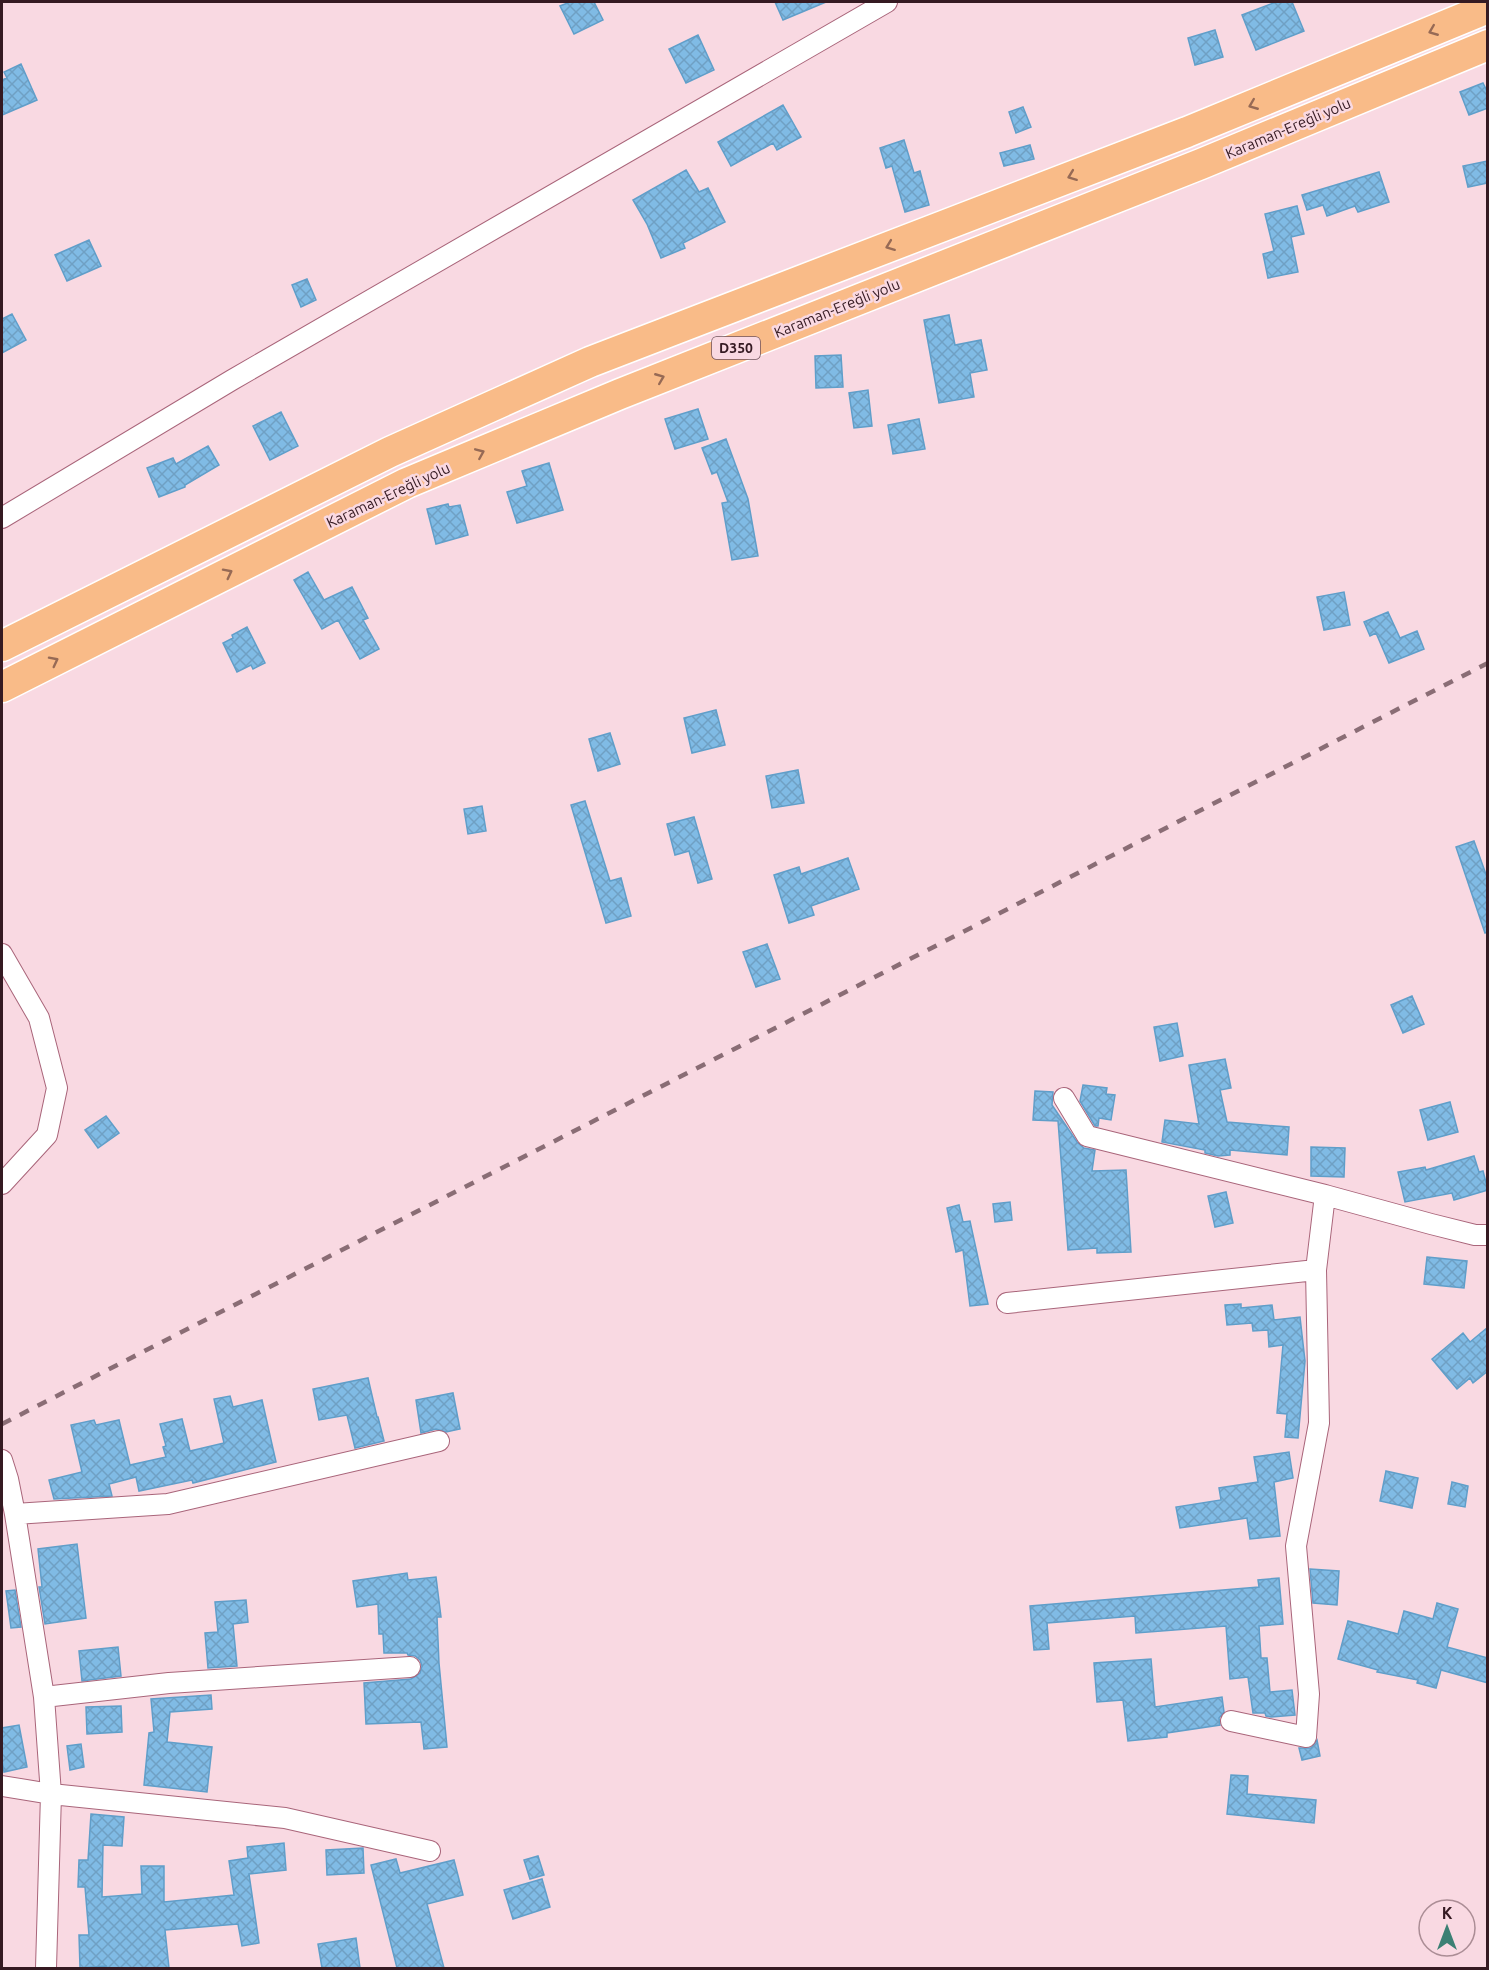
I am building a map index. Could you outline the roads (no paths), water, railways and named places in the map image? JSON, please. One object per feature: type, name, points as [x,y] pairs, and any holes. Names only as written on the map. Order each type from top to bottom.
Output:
[{"type":"highway","name":"D350","points":[[2,646],[390,452],[590,362],[1187,132],[1488,8]]},
{"type":"highway","name":"Karaman-Ereğli yolu","points":[[2,687],[407,483],[620,394],[1201,164],[1488,45]]},
{"type":"street","points":[[2,518],[253,368],[887,2]]},
{"type":"street","points":[[2,954],[39,1018],[57,1088],[47,1135],[2,1184]]},
{"type":"street","points":[[1064,1098],[1087,1136],[1475,1235],[1488,1235]]},
{"type":"street","points":[[1231,1721],[1306,1737],[1309,1694],[1296,1546],[1318,1423],[1317,1270],[1325,1195]]},
{"type":"street","points":[[1006,1303],[1317,1270]]},
{"type":"street","points":[[15,1514],[168,1504],[439,1441]]},
{"type":"street","points":[[2,1460],[15,1514],[44,1697],[51,1794],[46,1968]]},
{"type":"street","points":[[44,1697],[169,1683],[410,1667]]},
{"type":"street","points":[[2,1786],[51,1794],[285,1818],[430,1851]]},
{"type":"railway","points":[[2,1424],[1488,663]]}]
